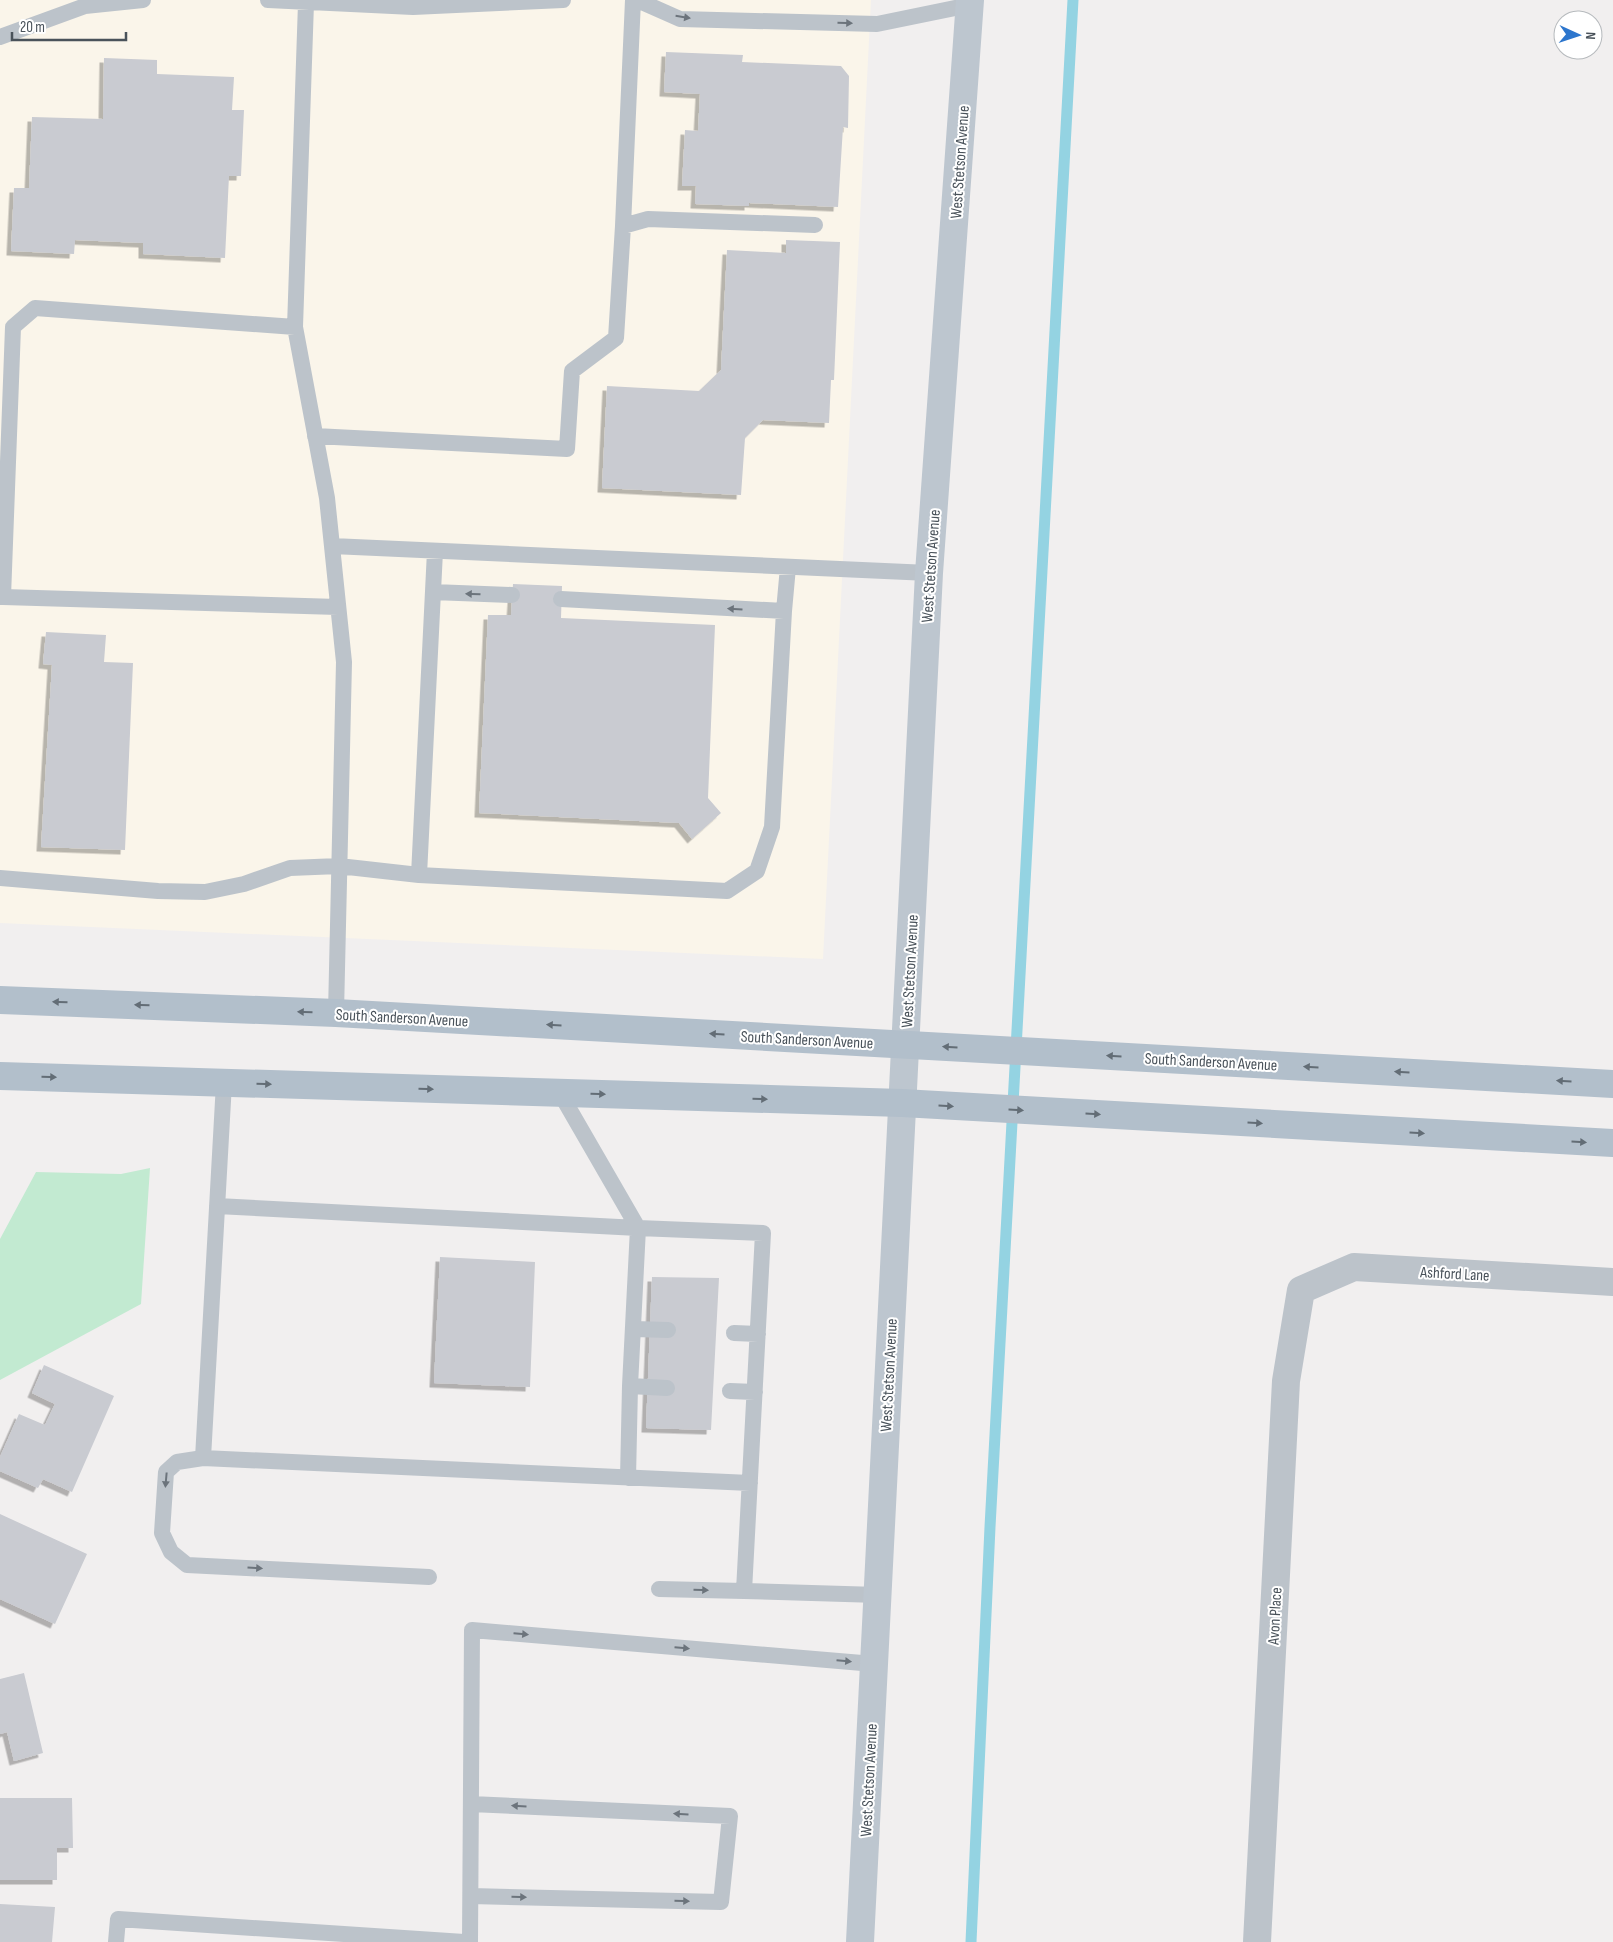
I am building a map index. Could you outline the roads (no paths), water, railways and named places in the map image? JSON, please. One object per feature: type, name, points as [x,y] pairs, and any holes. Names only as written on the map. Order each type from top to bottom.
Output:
[{"type":"main road","name":"West Stetson Avenue","points":[[860,1942],[929,573],[962,2]]},
{"type":"main road","name":"South Sanderson Avenue","points":[[0,1000],[336,1013],[1613,1084]]},
{"type":"main road","points":[[0,1076],[902,1103],[1613,1143]]},
{"type":"street","name":"Ashford Lane","points":[[1301,1290],[1354,1267],[1613,1282]]},
{"type":"street","name":"Avon Place","points":[[1257,1942],[1286,1380],[1301,1290]]},
{"type":"lane","points":[[0,37],[85,6],[143,0]]},
{"type":"lane","points":[[268,0],[413,7],[563,0]]},
{"type":"lane","points":[[315,436],[567,449],[572,371],[616,338],[633,0]]},
{"type":"lane","points":[[637,0],[680,19],[876,24],[962,2]]},
{"type":"lane","points":[[306,3],[295,327],[326,498],[344,662],[336,1013]]},
{"type":"lane","points":[[623,226],[648,219],[815,225]]},
{"type":"lane","points":[[295,327],[35,308],[12,327],[2,597],[338,607]]},
{"type":"lane","points":[[332,546],[929,573]]},
{"type":"lane","points":[[419,875],[435,551]]},
{"type":"lane","points":[[0,878],[139,889],[205,892],[244,884],[290,868],[339,866],[419,875],[727,891],[757,871],[772,827],[788,567]]},
{"type":"lane","points":[[433,592],[512,595]]},
{"type":"lane","points":[[561,598],[784,611]]},
{"type":"lane","points":[[203,1458],[224,1082]]},
{"type":"lane","points":[[560,1093],[638,1228],[630,1386],[628,1478]]},
{"type":"lane","points":[[217,1206],[763,1233],[744,1591]]},
{"type":"lane","points":[[634,1329],[668,1330]]},
{"type":"lane","points":[[734,1333],[758,1334]]},
{"type":"lane","points":[[630,1386],[667,1388]]},
{"type":"lane","points":[[730,1391],[755,1392]]},
{"type":"lane","points":[[429,1577],[187,1565],[171,1552],[162,1533],[166,1472],[177,1462],[203,1458],[750,1483]]},
{"type":"lane","points":[[659,1589],[878,1595]]},
{"type":"lane","points":[[470,1942],[472,1630],[874,1664]]},
{"type":"lane","points":[[471,1804],[730,1816],[721,1902],[471,1896]]},
{"type":"lane","points":[[116,1942],[118,1919],[464,1942]]},
{"type":"waterway","points":[[971,1942],[990,1527],[1073,0]]}]
